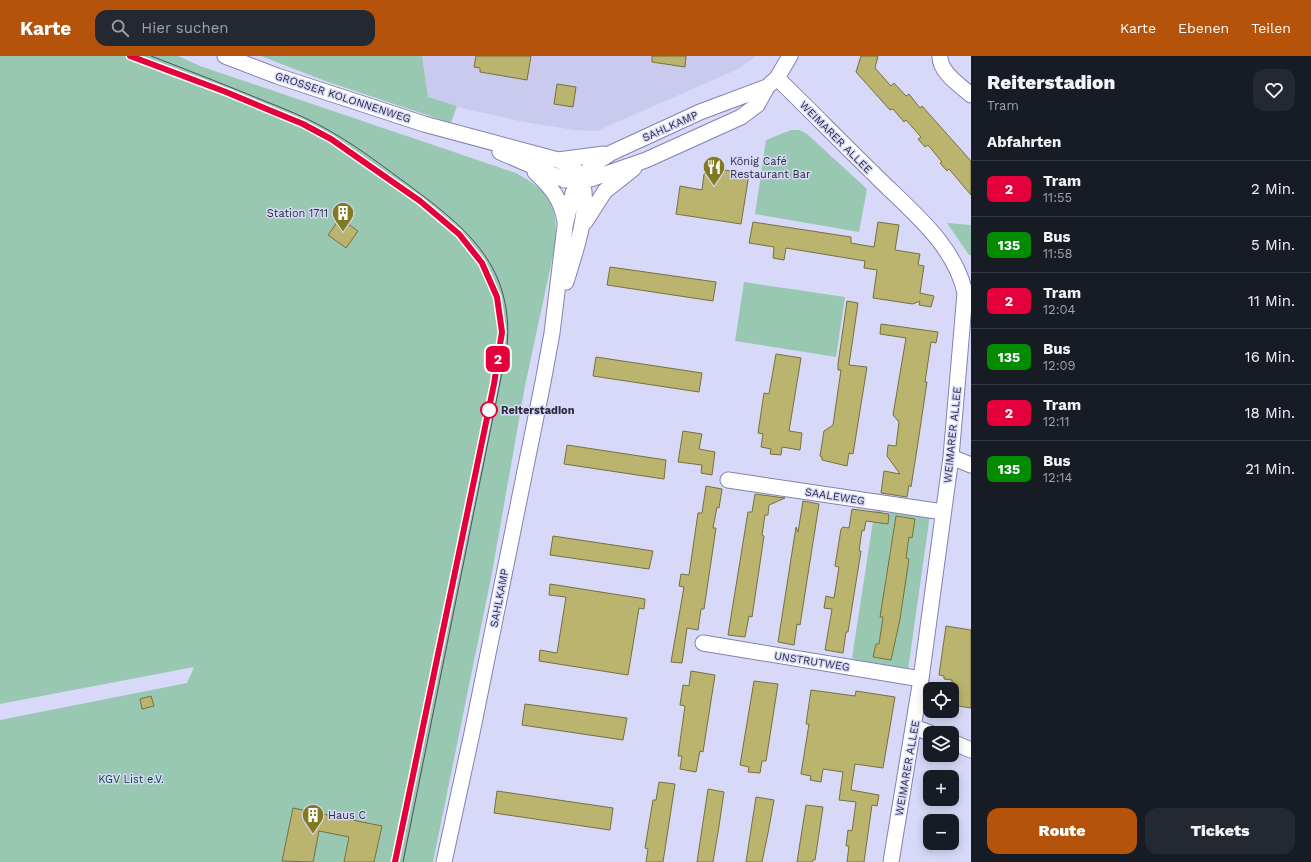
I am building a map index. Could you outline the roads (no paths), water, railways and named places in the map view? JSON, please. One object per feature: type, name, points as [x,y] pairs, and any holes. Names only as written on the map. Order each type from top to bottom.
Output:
[{"type":"street","name":"GROSSER KOLONNENWEG","points":[[225,56],[278,76],[462,135],[558,160],[575,170],[582,180]]},
{"type":"street","name":"SAHLKAMP","points":[[582,180],[591,179],[646,160],[741,117],[757,105],[790,56]]},
{"type":"street","points":[[940,56],[940,60],[948,75],[971,95]]},
{"type":"street","name":"SAHLKAMP","points":[[552,332],[565,226],[573,193],[591,166],[611,153],[772,82]]},
{"type":"street","name":"WEIMARER ALLEE","points":[[772,82],[921,218],[967,284],[951,457],[914,727],[891,862]]},
{"type":"street","name":"GROSSER KOLONNENWEG","points":[[462,135],[559,178],[582,180]]},
{"type":"street","name":"GROSSER KOLONNENWEG","points":[[558,160],[611,153]]},
{"type":"street","name":"SAHLKAMP","points":[[578,238],[590,214],[605,191],[646,160]]},
{"type":"street","name":"SAHLKAMP","points":[[524,162],[549,185],[556,195],[563,210],[565,226]]},
{"type":"street","name":"SAHLKAMP","points":[[444,862],[552,332],[578,238],[585,201],[582,180]]},
{"type":"street","points":[[951,457],[971,465]]},
{"type":"street","name":"SAALEWEG","points":[[728,480],[943,512]]},
{"type":"street","name":"UNSTRUTWEG","points":[[703,643],[921,679]]},
{"type":"street","points":[[914,727],[923,730]]},
{"type":"street","points":[[959,745],[971,750]]},
{"type":"tram line","points":[[130,56],[226,92],[303,124],[331,139],[420,201],[459,234],[482,263],[497,297],[502,332],[494,384],[395,862]]},
{"type":"tram line","name":"2","points":[[130,56],[226,92],[303,124],[346,148],[420,201],[459,234],[482,263],[497,297],[502,332],[494,384],[471,501],[395,862]]},
{"type":"tram line","points":[[151,56],[293,113],[327,129],[354,146],[451,218],[483,253],[495,273],[503,295],[507,320],[507,348],[403,862]]},
{"type":"place","name":"König Café Restaurant Bar","points":[[714,186]]},
{"type":"place","name":"Station 1711","points":[[343,232]]},
{"type":"place","name":"Reiterstadion","points":[[489,410]]},
{"type":"place","name":"Haus C","points":[[313,834]]},
{"type":"park label","name":"KGV List e.V.","points":[[131,779]]}]
